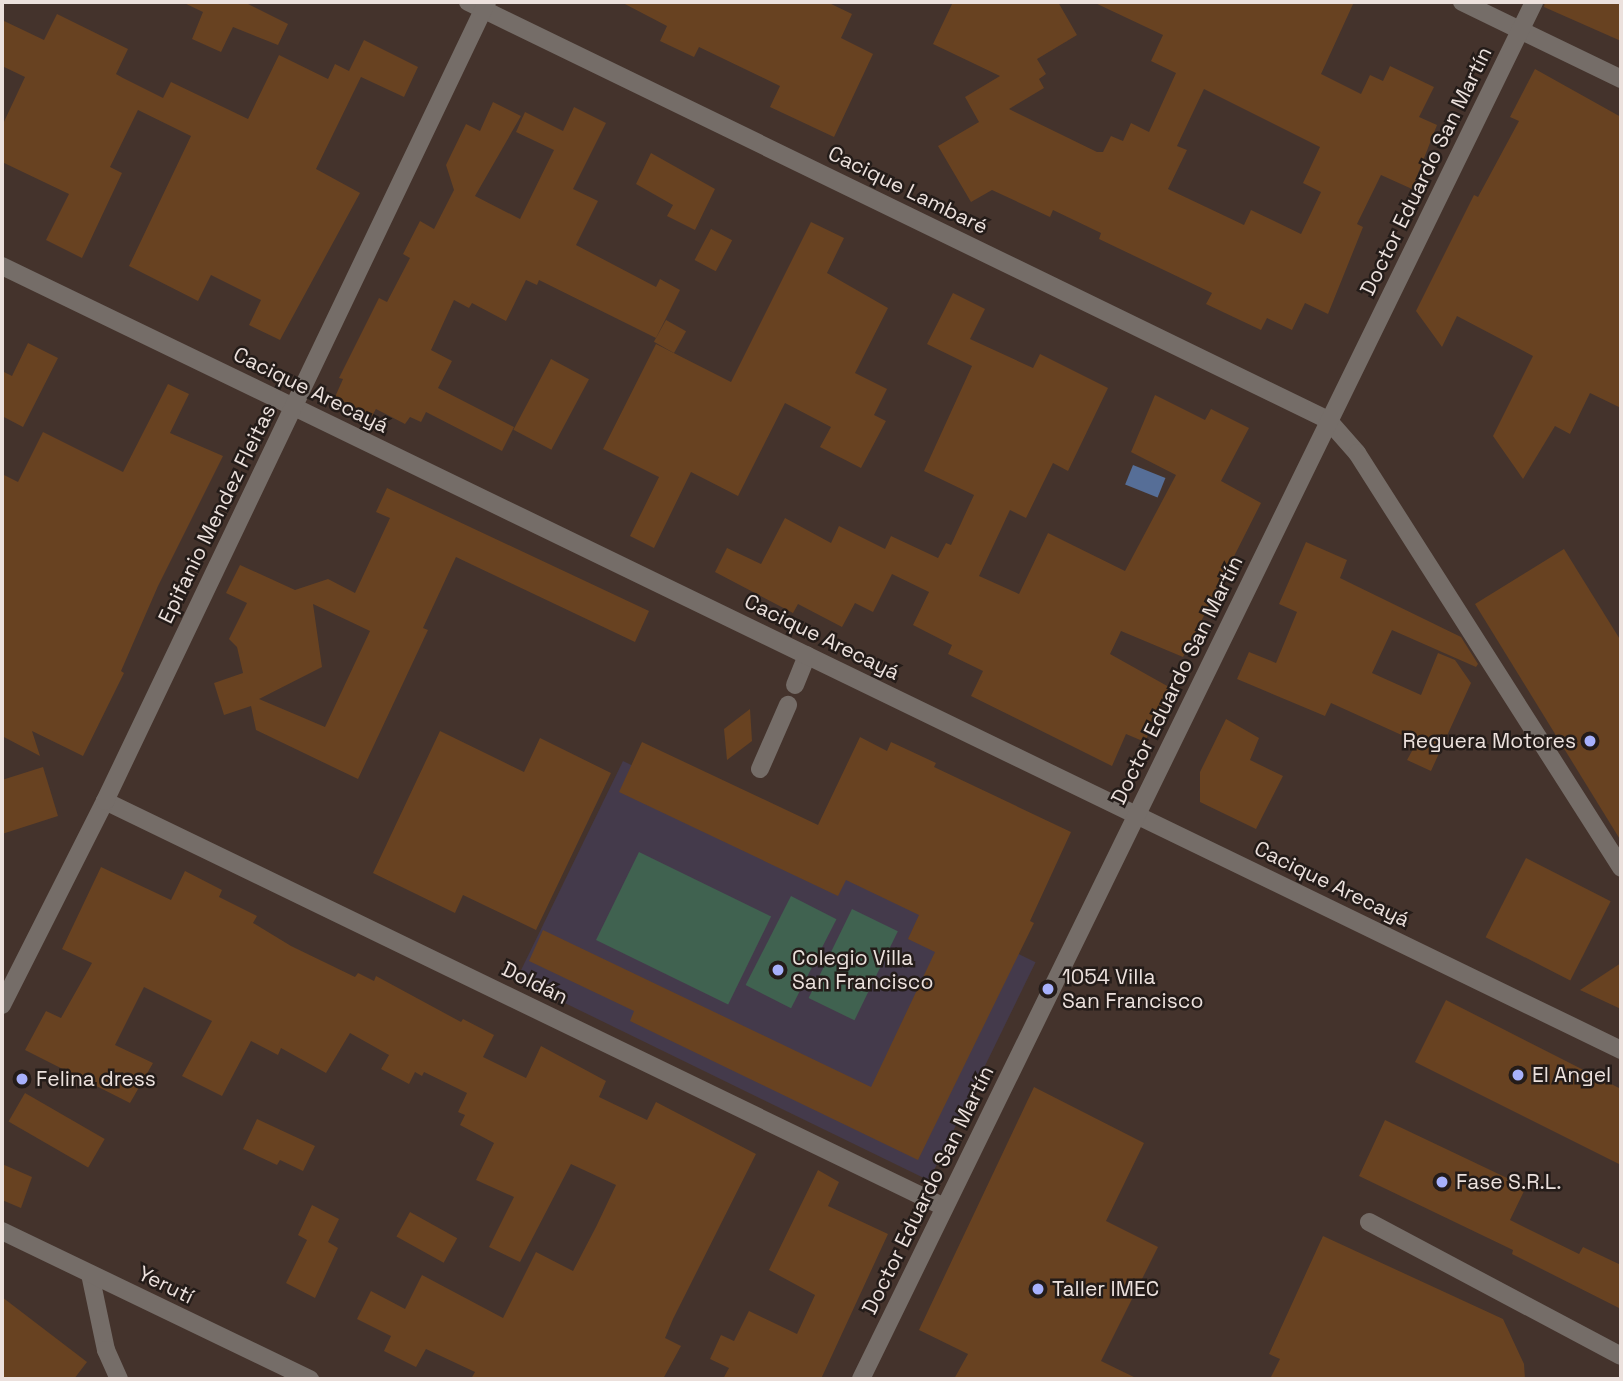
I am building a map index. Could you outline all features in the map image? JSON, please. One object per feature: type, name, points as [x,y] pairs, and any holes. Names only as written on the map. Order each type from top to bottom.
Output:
[{"type":"street","points":[[1462,2],[1621,79]]},
{"type":"street","name":"Doctor Eduardo San Martín","points":[[861,1379],[1534,2]]},
{"type":"street","name":"Epifanio Mendez Fleitas","points":[[2,1005],[105,801],[294,407],[480,4]]},
{"type":"street","name":"Cacique Lambaré","points":[[480,4],[1328,420]]},
{"type":"street","name":"Cacique Arecayá","points":[[2,266],[1621,1050]]},
{"type":"street","points":[[1328,420],[1357,453],[1621,868]]},
{"type":"street","points":[[795,685],[807,655]]},
{"type":"street","points":[[760,769],[788,705]]},
{"type":"street","name":"Doldán","points":[[105,801],[944,1207]]},
{"type":"street","points":[[1369,1222],[1621,1356]]},
{"type":"street","name":"Yerutí","points":[[2,1231],[310,1379]]},
{"type":"street","points":[[90,1274],[106,1350],[119,1379]]},
{"type":"shaded area","name":"Colegio Villa San Francisco","points":[[623,761],[1036,962],[929,1181],[516,979]]},
{"type":"green space","points":[[639,852],[771,916],[728,1005],[596,940]]},
{"type":"green space","points":[[791,896],[836,919],[791,1008],[746,985]]},
{"type":"green space","points":[[852,909],[898,931],[854,1020],[809,998]]},
{"type":"water","points":[[1133,465],[1165,478],[1158,498],[1125,484]]},
{"type":"building","points":[[182,2],[244,2],[288,24],[278,45],[233,27],[221,52],[192,39],[203,12]]},
{"type":"building","points":[[621,2],[827,2],[852,14],[841,38],[873,54],[834,137],[770,107],[780,86],[699,47],[694,57],[660,41],[667,26]]},
{"type":"building","points":[[953,2],[1058,2],[1077,35],[1037,59],[1046,74],[1039,79],[1044,88],[1009,109],[1097,152],[1103,152],[1111,136],[1123,141],[1131,123],[1149,132],[1176,73],[1151,61],[1163,35],[1093,2],[1354,2],[1321,74],[1361,94],[1370,75],[1383,81],[1390,66],[1434,87],[1419,117],[1437,125],[1412,189],[1381,175],[1357,224],[1363,227],[1328,314],[1305,303],[1292,330],[1267,318],[1261,330],[1206,304],[1212,293],[1099,239],[1101,233],[1053,210],[1050,217],[992,190],[971,202],[938,146],[979,122],[965,97],[1000,76],[933,44]],"holes":[[[1204,89],[1320,147],[1303,183],[1321,192],[1301,234],[1251,210],[1244,225],[1168,189],[1187,150],[1177,146]]]},
{"type":"building","points":[[1545,2],[1621,2],[1621,41],[1544,7]]},
{"type":"building","points":[[57,14],[128,49],[116,74],[123,78],[163,98],[171,82],[248,119],[279,55],[328,79],[335,64],[349,71],[364,40],[418,67],[404,97],[361,77],[316,169],[360,193],[280,340],[249,325],[261,300],[211,275],[198,301],[129,266],[191,136],[138,110],[110,167],[122,173],[82,258],[46,240],[69,194],[2,162],[2,126],[25,77],[2,66],[2,20],[44,40]]},
{"type":"building","points":[[1535,69],[1621,117],[1621,408],[1590,393],[1570,434],[1555,426],[1523,479],[1493,436],[1533,356],[1457,316],[1442,347],[1416,311],[1474,195],[1478,197],[1519,121],[1510,117]]},
{"type":"building","points":[[493,102],[521,116],[475,196],[520,219],[554,150],[516,132],[525,112],[563,131],[574,107],[606,123],[573,189],[598,201],[576,245],[656,287],[660,279],[680,290],[656,338],[539,280],[537,285],[526,280],[506,321],[472,303],[469,308],[454,300],[431,350],[452,361],[438,388],[514,427],[502,451],[426,412],[421,422],[410,417],[405,424],[376,409],[372,416],[335,397],[343,379],[339,378],[379,298],[387,302],[410,258],[403,254],[420,221],[434,229],[454,190],[446,165],[466,124],[480,131]]},
{"type":"building","points":[[651,153],[715,189],[695,230],[667,216],[673,205],[636,184]]},
{"type":"building","points":[[811,222],[844,238],[827,273],[888,308],[855,373],[887,389],[874,415],[886,421],[861,468],[820,447],[831,427],[785,403],[738,496],[691,472],[654,548],[630,536],[659,477],[603,449],[656,344],[731,382]]},
{"type":"building","points":[[711,229],[732,240],[716,271],[695,260]]},
{"type":"building","points":[[953,293],[985,309],[970,339],[1033,368],[1040,354],[1108,388],[1068,471],[1053,463],[1026,518],[1010,510],[979,576],[1019,594],[1048,533],[1125,571],[1176,475],[1131,452],[1155,395],[1205,420],[1211,409],[1249,428],[1221,481],[1261,503],[1183,657],[1121,631],[1110,654],[1169,687],[1145,742],[1126,734],[1112,766],[971,696],[983,671],[948,654],[952,645],[913,625],[929,592],[892,574],[873,612],[855,603],[842,627],[798,604],[793,613],[715,572],[727,548],[761,564],[785,518],[831,543],[839,526],[885,549],[891,536],[938,558],[946,543],[951,545],[974,495],[924,471],[972,366],[927,344]]},
{"type":"building","points":[[666,320],[686,331],[674,353],[654,342]]},
{"type":"building","points":[[28,343],[58,358],[23,427],[2,416],[2,371],[12,376]]},
{"type":"building","points":[[551,359],[589,379],[551,450],[513,430]]},
{"type":"building","points":[[168,384],[189,394],[170,433],[223,456],[158,586],[121,671],[124,673],[83,756],[32,731],[40,756],[2,736],[2,474],[18,482],[43,432],[123,472]]},
{"type":"building","points":[[387,488],[649,611],[635,642],[456,557],[423,628],[428,630],[358,779],[256,730],[251,706],[224,715],[214,683],[243,673],[237,647],[229,639],[247,603],[226,593],[240,565],[295,590],[328,579],[355,593],[390,518],[376,512]],"holes":[[[313,604],[370,631],[325,727],[259,699],[322,667]]]},
{"type":"building","points":[[1306,542],[1347,560],[1340,578],[1461,637],[1478,664],[1476,667],[1392,630],[1372,673],[1421,695],[1438,653],[1455,660],[1471,683],[1431,771],[1407,760],[1417,742],[1331,703],[1325,716],[1237,679],[1249,652],[1276,663],[1297,612],[1279,604]]},
{"type":"building","name":"Reguera Motores","points":[[1564,549],[1621,641],[1621,841],[1475,604]]},
{"type":"building","points":[[750,709],[752,741],[727,760],[724,729]]},
{"type":"building","points":[[1226,719],[1259,738],[1250,760],[1283,776],[1256,829],[1200,802],[1200,772]]},
{"type":"building","points":[[440,731],[524,772],[540,738],[611,773],[536,930],[463,895],[455,913],[373,873]]},
{"type":"building","points":[[860,737],[887,751],[891,742],[936,763],[934,767],[1071,832],[1030,921],[1034,923],[918,1160],[630,1021],[634,1011],[529,961],[543,930],[871,1087],[935,952],[908,939],[919,915],[846,880],[838,896],[619,792],[642,742],[818,825]]},
{"type":"building","points":[[43,767],[58,816],[2,834],[2,780]]},
{"type":"building","points":[[1526,858],[1611,901],[1570,980],[1486,937]]},
{"type":"building","points":[[101,867],[171,900],[185,871],[222,890],[219,897],[257,916],[253,923],[291,946],[355,977],[358,973],[374,981],[376,976],[461,1022],[463,1019],[494,1035],[483,1057],[526,1078],[541,1046],[606,1081],[599,1097],[647,1120],[656,1102],[756,1154],[665,1338],[681,1346],[663,1379],[471,1379],[475,1372],[426,1349],[416,1367],[384,1351],[391,1336],[357,1319],[371,1291],[405,1309],[422,1275],[503,1318],[536,1252],[573,1271],[596,1227],[616,1185],[571,1164],[520,1262],[489,1247],[514,1197],[476,1180],[494,1143],[460,1125],[465,1115],[458,1112],[467,1093],[424,1072],[422,1076],[415,1072],[409,1084],[381,1069],[389,1055],[350,1033],[326,1073],[281,1048],[278,1055],[251,1041],[222,1096],[182,1076],[212,1021],[144,987],[115,1045],[153,1063],[130,1103],[25,1050],[46,1011],[61,1018],[92,963],[62,949]]},
{"type":"building","points":[[1621,963],[1621,1009],[1580,990]]},
{"type":"building","name":"El Angel","points":[[1446,1000],[1621,1089],[1621,1165],[1415,1062]]},
{"type":"building","name":"Taller IMEC","points":[[1034,1087],[1144,1143],[1106,1221],[1158,1247],[1101,1361],[1138,1379],[954,1379],[968,1354],[919,1330]]},
{"type":"building","points":[[25,1093],[105,1139],[88,1168],[8,1122]]},
{"type":"building","points":[[257,1119],[315,1146],[303,1171],[280,1160],[277,1165],[243,1149]]},
{"type":"building","name":"Fase S.R.L.","points":[[1385,1120],[1526,1187],[1510,1220],[1579,1254],[1583,1247],[1621,1265],[1621,1309],[1512,1254],[1513,1250],[1359,1176]]},
{"type":"building","points":[[2,1164],[32,1177],[21,1208],[2,1200]]},
{"type":"building","points":[[818,1170],[839,1182],[828,1206],[888,1234],[821,1379],[723,1379],[729,1368],[710,1359],[721,1335],[734,1341],[749,1311],[797,1334],[815,1295],[769,1270]]},
{"type":"building","points":[[312,1205],[339,1219],[328,1242],[338,1248],[315,1298],[286,1283],[307,1240],[298,1235]]},
{"type":"building","points":[[410,1212],[457,1238],[444,1263],[396,1236]]},
{"type":"building","points":[[1323,1236],[1503,1319],[1524,1364],[1525,1379],[1270,1379],[1280,1359],[1269,1354]]},
{"type":"building","points":[[2,1297],[87,1362],[74,1379],[2,1379]]},
{"type":"place","name":"Reguera Motores","points":[[1590,741]]},
{"type":"place","name":"Colegio Villa San Francisco","points":[[778,970]]},
{"type":"place","name":"1054 Villa San Francisco","points":[[1048,989]]},
{"type":"place","name":"El Angel","points":[[1518,1075]]},
{"type":"place","name":"Felina dress","points":[[22,1079]]},
{"type":"place","name":"Fase S.R.L.","points":[[1442,1182]]},
{"type":"place","name":"Taller IMEC","points":[[1038,1289]]}]
